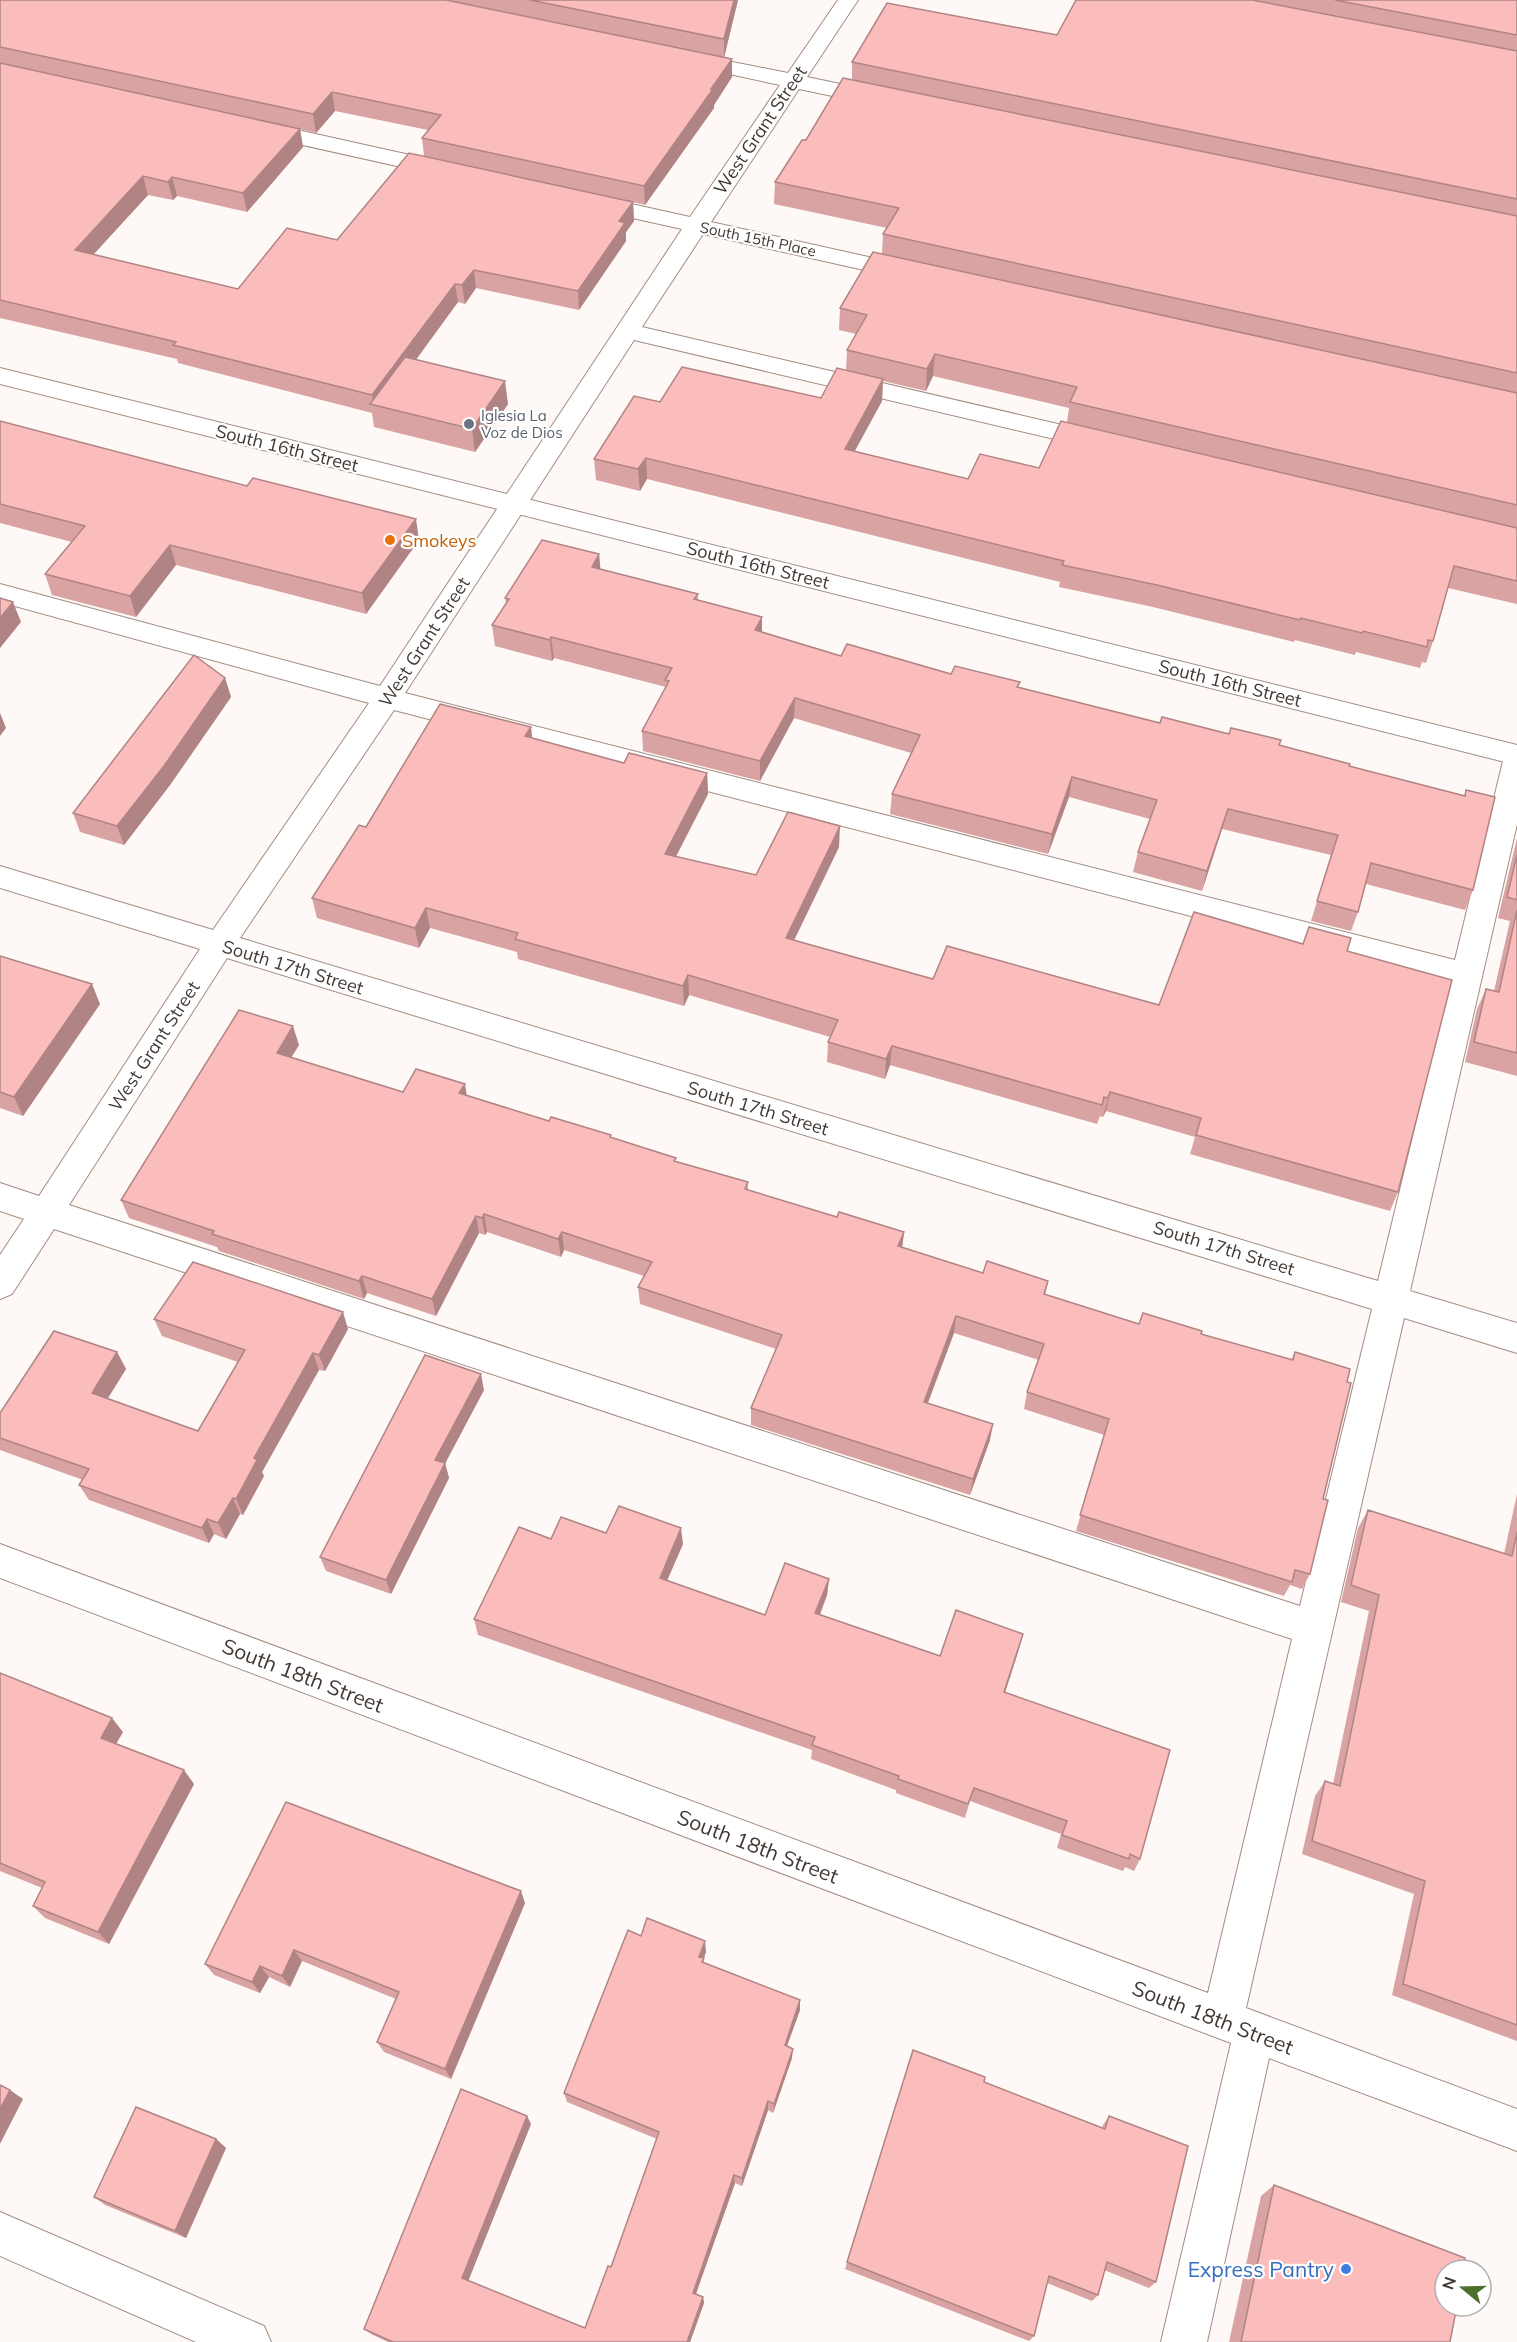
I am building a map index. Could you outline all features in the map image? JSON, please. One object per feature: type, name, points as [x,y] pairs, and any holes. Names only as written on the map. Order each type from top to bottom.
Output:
[{"type":"street","name":"West Grant Street","points":[[0,1284],[219,945],[387,698],[696,226],[848,0]]},
{"type":"street","points":[[669,55],[903,103]]},
{"type":"street","points":[[233,123],[466,175]]},
{"type":"street","name":"South 15th Place","points":[[570,198],[926,276]]},
{"type":"street","points":[[628,331],[1124,447]]},
{"type":"street","name":"South 16th Street","points":[[0,376],[1517,754]]},
{"type":"street","points":[[0,594],[387,698],[1466,975]]},
{"type":"street","points":[[1184,2342],[1238,2027],[1313,1628],[1517,761]]},
{"type":"street","name":"South 17th Street","points":[[0,877],[1517,1338]]},
{"type":"street","points":[[0,1197],[1313,1628]]},
{"type":"street","name":"South 18th Street","points":[[0,1561],[1517,2130]]},
{"type":"street","points":[[0,2234],[248,2342]]},
{"type":"building","points":[[0,0],[446,0],[732,59],[644,186],[422,138],[441,115],[332,92],[313,114],[0,47]]},
{"type":"building","points":[[530,0],[734,0],[724,39]]},
{"type":"building","points":[[1076,0],[1252,0],[1517,51],[1517,199],[852,62],[887,3],[1057,35]]},
{"type":"building","points":[[1335,0],[1517,0],[1517,35]]},
{"type":"building","points":[[0,63],[300,129],[243,193],[172,177],[168,182],[143,176],[75,250],[238,289],[287,228],[337,240],[409,153],[633,202],[619,221],[625,223],[578,291],[474,270],[462,285],[455,284],[372,395],[173,345],[176,342],[0,300]]},
{"type":"building","points":[[843,78],[1517,216],[1517,373],[883,234],[899,208],[775,182],[802,140],[806,140]]},
{"type":"building","points":[[873,252],[1517,393],[1517,505],[1070,402],[1077,387],[935,354],[927,369],[847,350],[867,315],[840,308]]},
{"type":"building","points":[[405,357],[505,381],[472,429],[370,404]]},
{"type":"building","points":[[682,367],[821,398],[837,368],[883,379],[845,449],[968,479],[980,454],[1039,468],[1061,421],[1517,528],[1517,581],[1454,566],[1433,641],[1428,640],[1427,647],[1062,565],[1064,561],[646,458],[638,469],[594,459],[634,396],[660,402]]},
{"type":"building","points":[[0,421],[247,486],[253,478],[416,519],[362,593],[170,545],[130,596],[45,574],[85,526],[0,504]]},
{"type":"building","points":[[542,540],[599,554],[592,567],[698,594],[694,599],[762,617],[755,630],[841,656],[847,644],[951,674],[955,666],[1020,682],[1017,687],[1160,723],[1162,717],[1229,734],[1231,728],[1281,740],[1279,745],[1350,764],[1349,766],[1465,796],[1466,790],[1495,797],[1473,890],[1371,863],[1358,912],[1317,901],[1338,835],[1228,809],[1207,871],[1138,852],[1157,800],[1072,777],[1052,834],[892,794],[920,735],[795,698],[760,761],[642,731],[669,681],[665,680],[672,668],[551,637],[550,640],[492,625],[509,599],[505,598]]},
{"type":"building","points":[[0,598],[13,602],[0,618]]},
{"type":"building","points":[[194,655],[225,678],[164,766],[117,826],[73,813]]},
{"type":"building","points":[[440,704],[531,727],[525,736],[624,763],[629,753],[707,773],[665,854],[756,875],[788,812],[840,826],[786,938],[933,979],[947,946],[1159,1005],[1194,912],[1303,944],[1309,927],[1351,938],[1347,951],[1452,980],[1398,1192],[1196,1135],[1201,1118],[1110,1092],[1108,1098],[1104,1097],[1102,1105],[892,1046],[886,1059],[828,1042],[838,1020],[688,975],[683,986],[515,939],[518,933],[426,908],[415,928],[312,898],[359,825],[366,827]]},
{"type":"building","points":[[1517,855],[1517,900],[1507,897]]},
{"type":"building","points":[[1517,910],[1517,1053],[1474,1042],[1486,989],[1499,992]]},
{"type":"building","points":[[0,956],[92,984],[14,1097],[0,1092]]},
{"type":"building","points":[[239,1010],[293,1026],[277,1053],[403,1092],[416,1069],[465,1084],[459,1093],[549,1121],[551,1117],[611,1135],[610,1137],[676,1158],[674,1161],[748,1182],[745,1189],[837,1217],[839,1212],[904,1232],[898,1246],[983,1273],[987,1261],[1048,1281],[1044,1294],[1139,1324],[1143,1313],[1202,1331],[1201,1334],[1293,1360],[1295,1352],[1350,1369],[1347,1382],[1351,1383],[1323,1499],[1328,1500],[1310,1574],[1295,1570],[1292,1582],[1080,1515],[1109,1419],[1027,1392],[1044,1344],[956,1316],[924,1402],[993,1424],[973,1479],[751,1408],[782,1335],[638,1287],[652,1262],[562,1232],[558,1239],[484,1214],[482,1218],[476,1216],[432,1299],[362,1276],[359,1281],[212,1234],[214,1231],[121,1200]]},
{"type":"building","points":[[193,1262],[343,1312],[319,1355],[313,1353],[254,1458],[257,1460],[236,1499],[233,1498],[218,1523],[207,1519],[202,1528],[79,1485],[89,1469],[0,1438],[0,1413],[54,1331],[117,1352],[92,1393],[198,1431],[245,1350],[154,1319]]},
{"type":"building","points":[[425,1355],[481,1374],[435,1460],[445,1463],[386,1580],[320,1557]]},
{"type":"building","points":[[619,1506],[681,1528],[660,1578],[765,1615],[785,1563],[829,1579],[815,1613],[940,1656],[956,1610],[1023,1634],[1004,1692],[1170,1750],[1140,1859],[1130,1854],[1129,1859],[1062,1835],[1067,1821],[974,1788],[968,1804],[812,1745],[815,1737],[474,1619],[519,1527],[551,1539],[561,1517],[606,1533]]},
{"type":"building","points":[[1368,1510],[1512,1556],[1517,1532],[1517,2025],[1403,1984],[1425,1881],[1312,1841],[1325,1781],[1340,1786],[1379,1595],[1351,1585]]},
{"type":"building","points":[[0,1673],[112,1718],[101,1738],[184,1770],[98,1932],[33,1906],[45,1882],[0,1863]]},
{"type":"building","points":[[286,1802],[521,1891],[445,2069],[377,2042],[399,1992],[294,1950],[282,1976],[260,1966],[252,1982],[205,1964]]},
{"type":"building","points":[[647,1918],[705,1941],[699,1957],[704,1958],[702,1962],[800,2000],[785,2045],[793,2049],[774,2104],[768,2101],[742,2178],[734,2175],[693,2293],[703,2297],[687,2342],[393,2342],[364,2329],[461,2089],[527,2116],[462,2278],[585,2328],[608,2266],[611,2267],[659,2132],[564,2093],[628,1930],[641,1936]]},
{"type":"building","points":[[913,2050],[985,2077],[984,2082],[1105,2129],[1109,2116],[1188,2146],[1156,2282],[1107,2262],[1098,2295],[1049,2276],[1034,2336],[847,2262]]},
{"type":"building","points":[[0,2085],[10,2090],[0,2109]]},
{"type":"building","points":[[136,2107],[216,2139],[175,2231],[94,2197]]},
{"type":"building","name":"Express Pantry","points":[[1274,2185],[1465,2258],[1433,2258],[1433,2318],[1455,2318],[1450,2342],[1241,2342]]},
{"type":"place","name":"Iglesia La Voz de Dios","points":[[469,424]]},
{"type":"place","name":"Smokeys","points":[[390,540]]},
{"type":"place","name":"Express Pantry","points":[[1346,2269]]}]
